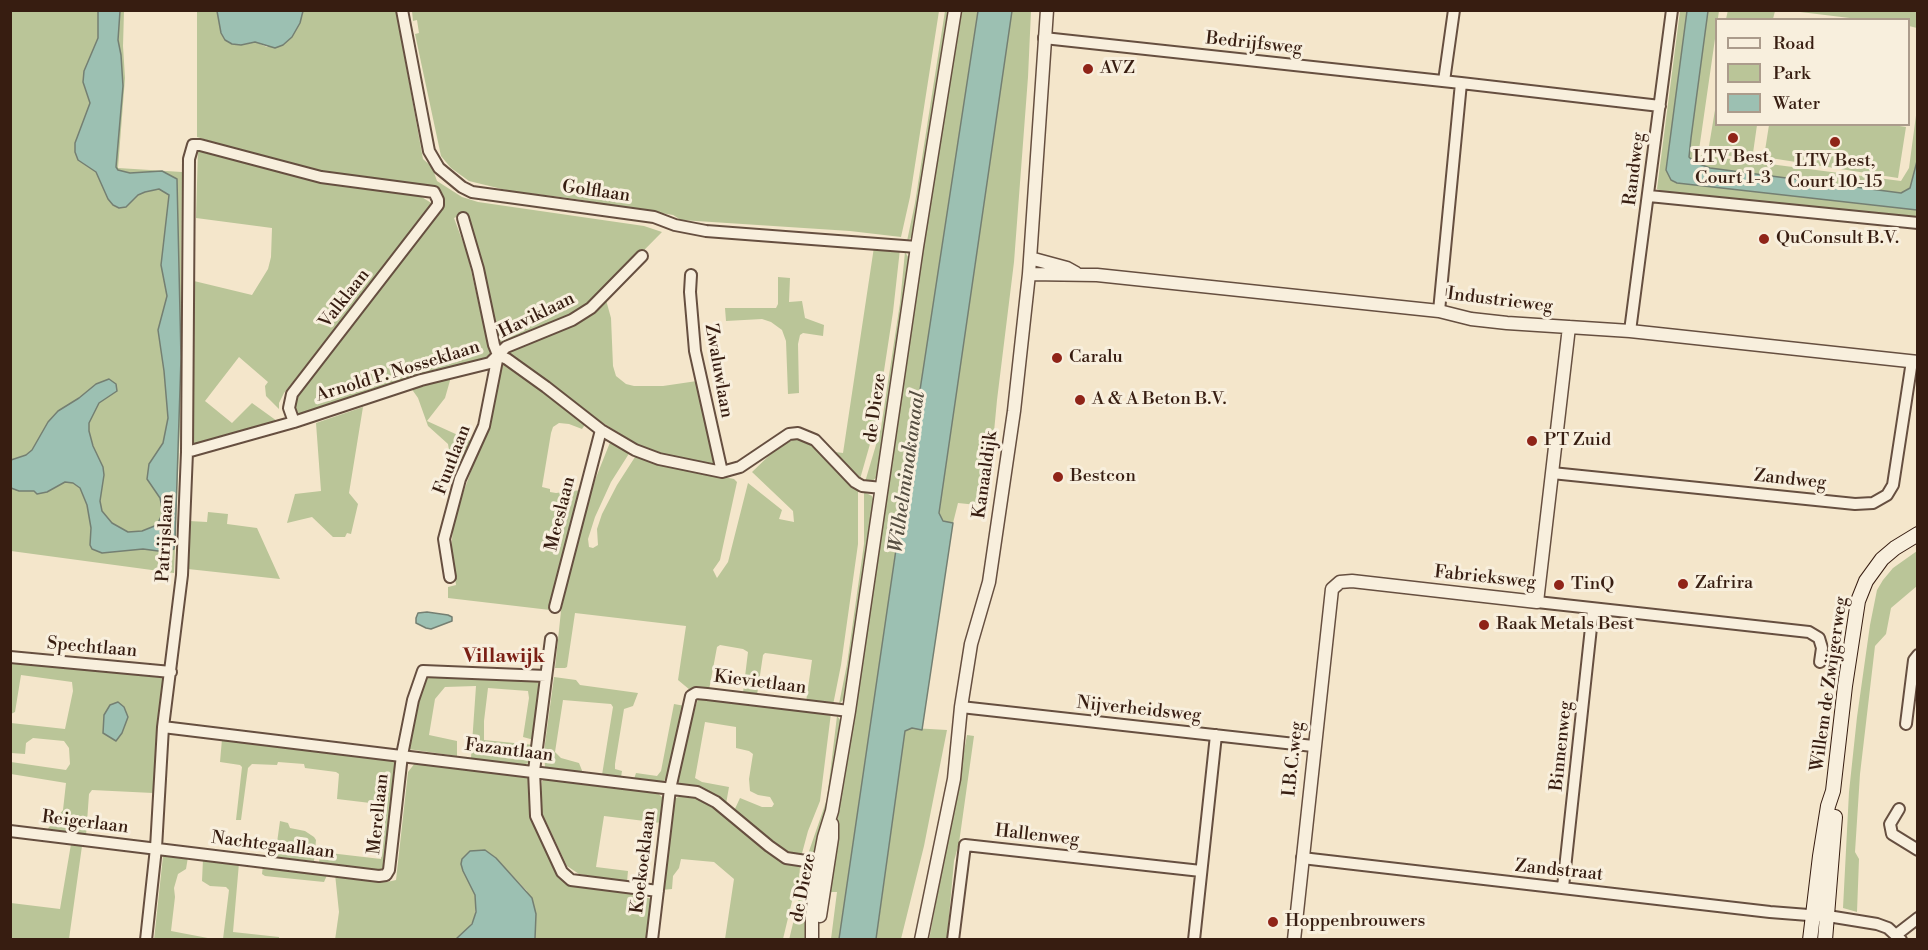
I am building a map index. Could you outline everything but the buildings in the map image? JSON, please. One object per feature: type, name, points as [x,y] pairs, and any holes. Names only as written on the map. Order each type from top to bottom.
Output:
[{"type":"main road","name":"Willem de Zwijgerweg","points":[[1825,939],[1820,916],[1828,806],[1833,791],[1845,686],[1861,591],[1872,570],[1882,559],[1917,534]]},
{"type":"main road","name":"Willem de Zwijgerweg","points":[[1810,939],[1820,916]]},
{"type":"street","name":"Golflaan","points":[[402,10],[429,151],[439,168],[462,187],[472,192],[654,217],[675,225],[706,231],[917,246]]},
{"type":"street","name":"de Dieze","points":[[812,938],[820,917],[824,864],[832,838],[832,811],[955,10]]},
{"type":"street","name":"Kanaaldijk","points":[[921,939],[954,779],[961,706],[972,644],[989,582],[1014,404],[1029,274],[1047,10]]},
{"type":"street","points":[[1444,81],[1454,10]]},
{"type":"street","name":"Randweg","points":[[1630,331],[1672,10]]},
{"type":"street","name":"Bedrijfsweg","points":[[1044,38],[1660,106]]},
{"type":"street","points":[[1439,311],[1461,83]]},
{"type":"street","name":"Patrijslaan","points":[[146,939],[156,848],[163,727],[182,575],[187,452],[189,159],[193,145],[321,177],[434,192],[438,200]]},
{"type":"street","points":[[1649,196],[1917,223]]},
{"type":"street","name":"Valklaan","points":[[294,422],[289,408],[292,394],[438,205],[438,200]]},
{"type":"street","points":[[463,218],[478,269],[498,355]]},
{"type":"street","name":"Haviklaan","points":[[498,355],[506,347],[572,320],[591,308],[642,256]]},
{"type":"street","name":"Industrieweg","points":[[1030,258],[1077,273]]},
{"type":"street","name":"Industrieweg","points":[[1029,274],[1077,273],[1439,311],[1471,319],[1498,322],[1630,331],[1915,362]]},
{"type":"street","name":"Zwaluwlaan","points":[[691,275],[690,292],[695,351],[722,472]]},
{"type":"street","points":[[1537,602],[1569,327]]},
{"type":"street","name":"Arnold P. Nosseklaan","points":[[187,452],[294,422],[421,380],[490,363],[498,355],[522,370],[600,430],[635,450],[659,459],[722,472]]},
{"type":"street","name":"Fuutlaan","points":[[450,578],[444,539],[460,479],[484,426],[498,355]]},
{"type":"street","name":"Zandweg","points":[[1552,472],[1855,504],[1873,503],[1887,495],[1893,485],[1915,362]]},
{"type":"street","name":"Meeslaan","points":[[555,607],[600,430]]},
{"type":"street","points":[[722,472],[740,467],[789,434],[798,433],[815,440],[855,482],[862,486],[882,488]]},
{"type":"street","name":"Fabrieksweg","points":[[1336,584],[1352,581],[1809,632],[1819,638],[1822,648],[1820,662]]},
{"type":"street","name":"I.B.C.weg","points":[[1294,939],[1313,746],[1331,595],[1336,584]]},
{"type":"street","name":"Binnenweg","points":[[1563,887],[1593,609]]},
{"type":"street","points":[[551,639],[534,771],[536,816],[562,872],[571,880],[658,891]]},
{"type":"street","points":[[1906,723],[1914,660],[1917,655]]},
{"type":"street","name":"Spechtlaan","points":[[10,657],[171,672]]},
{"type":"street","name":"Merellaan","points":[[386,875],[390,870],[402,755],[413,700],[423,671],[546,676]]},
{"type":"street","name":"Kievietlaan","points":[[670,789],[692,696],[696,693],[849,711]]},
{"type":"street","name":"Nijverheidsweg","points":[[961,706],[1313,746]]},
{"type":"street","name":"Fazantlaan","points":[[163,727],[697,792],[708,796],[778,853],[795,860],[824,864]]},
{"type":"street","points":[[1194,939],[1216,735]]},
{"type":"street","name":"Koekoeklaan","points":[[652,939],[670,789]]},
{"type":"street","points":[[1899,809],[1890,824],[1892,834],[1917,850]]},
{"type":"street","name":"Reigerlaan","points":[[10,831],[156,848]]},
{"type":"street","name":"Hallenweg","points":[[953,939],[965,845],[1201,871]]},
{"type":"street","name":"Nachtegaallaan","points":[[156,848],[386,875]]},
{"type":"street","name":"Zandstraat","points":[[1302,858],[1759,911],[1820,916],[1876,924],[1888,928],[1899,937]]},
{"type":"street","points":[[1899,937],[1917,918]]},
{"type":"green space","points":[[1728,10],[1775,10],[1773,18],[1726,18]]},
{"type":"green space","points":[[11,11],[124,11],[125,78],[118,168],[182,172],[180,425],[174,573],[11,551]]},
{"type":"green space","points":[[197,11],[217,11],[221,33],[241,45],[255,42],[267,47],[302,17],[303,11],[396,11],[423,159],[432,167],[437,181],[462,197],[478,202],[644,226],[662,232],[589,306],[569,318],[499,345],[463,214],[454,218],[467,253],[491,358],[299,415],[294,405],[298,393],[439,209],[439,191],[430,186],[357,180],[284,164],[197,137]]},
{"type":"green space","points":[[412,11],[939,11],[910,197],[901,237],[850,231],[681,220],[673,215],[510,191],[469,181],[451,168],[441,156],[415,34],[419,33],[417,20],[413,21]]},
{"type":"green space","points":[[945,11],[950,11],[913,236],[907,241],[915,203]]},
{"type":"green space","points":[[959,11],[978,11],[839,939],[831,939],[837,892],[826,892]]},
{"type":"green space","points":[[1012,11],[1031,11],[1028,77],[1014,262],[987,506],[958,503],[953,523],[943,521],[939,513]]},
{"type":"green space","points":[[1680,11],[1687,11],[1666,170],[1671,180],[1677,183],[1917,210],[1917,222],[1657,189]]},
{"type":"green space","points":[[1708,11],[1719,11],[1718,18],[1715,18],[1715,39],[1700,155],[1901,181],[1909,168],[1917,108],[1917,161],[1910,188],[1901,193],[1710,168],[1694,162],[1689,157]]},
{"type":"green space","points":[[1792,11],[1917,11],[1917,28],[1910,26],[1910,18],[1850,18]]},
{"type":"green space","name":"LTV Best, Court 1-3","points":[[1715,110],[1715,126],[1757,126],[1752,160],[1708,152]]},
{"type":"green space","name":"LTV Best, Court 10-15","points":[[1769,126],[1906,127],[1898,178],[1764,157]]},
{"type":"green space","points":[[198,149],[401,190],[420,196],[433,204],[284,393],[279,409],[266,396],[265,386],[268,382],[239,357],[205,401],[232,423],[252,403],[277,421],[193,447],[191,445],[194,281],[252,295],[268,269],[271,257],[272,228],[196,218]]},
{"type":"green space","points":[[874,247],[900,249],[876,423],[860,479],[833,455],[835,452],[843,453]]},
{"type":"green space","points":[[905,252],[910,260],[877,477],[871,482],[865,482],[881,428],[900,303]]},
{"type":"green space","points":[[778,277],[790,278],[789,302],[802,301],[805,318],[824,325],[823,336],[803,333],[800,335],[798,344],[799,393],[788,394],[786,341],[782,330],[762,319],[726,321],[725,308],[776,308]]},
{"type":"green space","points":[[606,300],[611,318],[613,366],[616,376],[626,384],[634,386],[663,386],[697,381],[717,466],[648,451],[582,410],[505,352]]},
{"type":"green space","points":[[503,362],[586,423],[582,429],[559,423],[553,427],[551,433],[542,487],[556,493],[581,490],[550,610],[448,598],[448,587],[456,585],[451,550],[454,518],[478,452]]},
{"type":"green space","points":[[451,377],[445,398],[427,421],[471,441],[459,467],[451,462],[448,444],[428,426],[418,398],[411,388]]},
{"type":"green space","points":[[363,407],[349,493],[358,504],[351,534],[347,533],[345,537],[333,537],[312,517],[287,523],[295,494],[321,491],[316,423]]},
{"type":"green space","points":[[800,439],[808,440],[858,490],[858,544],[833,705],[806,702],[812,660],[773,654],[763,655],[757,695],[743,693],[748,652],[720,645],[717,647],[709,690],[690,690],[678,680],[686,626],[575,613],[567,667],[555,668],[561,611],[578,537],[593,485],[611,440],[630,452],[611,482],[595,517],[588,539],[589,547],[593,548],[598,545],[597,529],[602,514],[635,457],[667,466],[734,479],[737,482],[720,560],[713,570],[717,578],[728,562],[748,483],[782,510],[779,519],[794,522],[793,511],[752,472],[777,448]]},
{"type":"green space","points":[[864,492],[872,496],[875,504],[845,698],[839,704],[864,544]]},
{"type":"green space","points":[[208,512],[228,514],[227,524],[257,528],[280,579],[188,569],[189,521],[207,522]]},
{"type":"green space","points":[[1917,551],[1917,586],[1891,608],[1886,634],[1875,646],[1860,774],[1855,852],[1859,859],[1857,912],[1843,908],[1849,792],[1870,625],[1877,590],[1883,580],[1893,568]]},
{"type":"green space","points":[[10,660],[162,677],[164,684],[153,793],[92,790],[89,794],[86,836],[46,831],[63,810],[66,783],[11,774],[11,762],[66,770],[70,764],[69,748],[64,741],[33,738],[26,743],[25,754],[11,753],[11,723],[65,729],[73,691],[72,682],[21,675],[15,712],[11,714]]},
{"type":"green space","points":[[426,676],[538,680],[540,691],[534,740],[523,737],[528,691],[488,688],[484,721],[484,740],[534,745],[531,762],[523,765],[471,758],[476,686],[445,687],[435,699],[429,735],[457,741],[457,756],[408,749]]},
{"type":"green space","points":[[554,677],[576,680],[580,685],[638,693],[633,706],[624,709],[615,764],[615,769],[622,771],[621,777],[602,775],[613,707],[611,704],[563,700],[555,752],[561,758],[579,763],[583,773],[545,767],[544,751]]},
{"type":"green space","points":[[698,699],[831,713],[820,801],[801,857],[787,854],[734,811],[740,798],[762,807],[772,807],[774,804],[770,797],[750,791],[749,779],[753,754],[736,748],[736,727],[705,722],[695,778],[702,782],[729,787],[726,804],[708,791],[678,782],[676,768]]},
{"type":"green space","points":[[674,704],[685,706],[666,778],[663,782],[634,779],[636,773],[657,776],[661,771]]},
{"type":"green space","points":[[837,716],[842,722],[831,799],[817,852],[807,857],[827,799]]},
{"type":"green space","points":[[912,728],[947,730],[924,846],[901,939],[876,940],[905,731]]},
{"type":"green space","points":[[967,735],[974,736],[959,843],[954,861],[947,939],[929,940]]},
{"type":"green space","points":[[222,739],[393,759],[398,764],[386,871],[319,862],[321,852],[381,859],[387,805],[337,799],[339,774],[336,772],[305,768],[304,764],[278,762],[277,765],[252,764],[248,768],[241,820],[236,820],[242,767],[220,762]]},
{"type":"green space","points":[[423,762],[530,778],[530,807],[533,817],[563,877],[652,899],[648,939],[535,939],[536,930],[527,891],[496,858],[485,850],[477,850],[463,871],[475,895],[475,918],[467,930],[456,939],[335,940],[339,912],[335,874],[387,882],[396,880],[408,772],[415,763]]},
{"type":"green space","points":[[546,778],[655,791],[662,797],[664,803],[661,823],[604,816],[596,867],[628,871],[627,882],[579,874],[567,866],[542,813],[540,804],[542,781]]},
{"type":"green space","points":[[683,795],[704,798],[788,863],[800,866],[799,884],[793,897],[783,939],[725,939],[734,879],[714,862],[681,859],[679,868],[673,876],[672,889],[662,890],[674,799]]},
{"type":"green space","points":[[280,821],[288,823],[290,828],[305,831],[314,837],[316,840],[314,861],[275,857]]},
{"type":"green space","points":[[71,844],[82,846],[69,939],[11,939],[11,903],[60,909]]},
{"type":"green space","points":[[163,856],[188,857],[186,869],[178,874],[174,888],[171,931],[213,939],[154,940]]},
{"type":"green space","points":[[203,859],[239,863],[233,932],[279,937],[279,939],[223,939],[229,890],[226,887],[210,886],[202,881]]},
{"type":"green space","points":[[263,865],[328,873],[324,882],[265,876],[262,874]]},
{"type":"green space","points":[[803,892],[812,896],[805,939],[789,940],[800,894]]},
{"type":"water","points":[[217,10],[303,11],[300,23],[292,37],[283,45],[275,48],[255,42],[232,44],[225,40],[221,33]]},
{"type":"water","points":[[98,11],[120,11],[118,40],[123,86],[116,167],[118,170],[130,173],[162,171],[177,179],[181,358],[175,542],[174,549],[166,552],[143,549],[102,553],[92,549],[87,505],[80,488],[73,483],[65,482],[47,492],[37,494],[34,491],[19,491],[11,488],[11,460],[26,455],[32,450],[48,422],[58,411],[96,384],[109,379],[116,384],[117,391],[99,403],[89,423],[93,446],[103,467],[100,501],[102,511],[112,523],[128,532],[142,531],[157,525],[163,512],[160,498],[147,479],[149,464],[163,443],[168,418],[158,330],[167,296],[161,265],[169,195],[159,189],[145,192],[138,195],[126,207],[119,208],[108,199],[96,172],[78,160],[75,143],[90,103],[83,82],[84,71],[98,38]]},
{"type":"water","name":"Wilhelminakanaal","points":[[978,11],[1012,11],[939,513],[943,521],[953,523],[922,730],[912,728],[905,731],[876,939],[839,939],[905,488]]},
{"type":"water","points":[[1687,11],[1708,11],[1689,157],[1694,162],[1710,168],[1901,193],[1910,188],[1917,161],[1917,210],[1677,183],[1671,180],[1666,170]]},
{"type":"water","points":[[418,613],[448,615],[452,617],[452,621],[431,629],[416,623]]},
{"type":"water","points":[[118,702],[124,707],[128,717],[116,741],[103,733],[104,715],[110,705]]},
{"type":"water","points":[[485,850],[496,858],[532,898],[536,914],[535,939],[456,939],[472,924],[476,912],[475,895],[463,871],[462,859],[470,851]]},
{"type":"place","name":"AVZ","points":[[1088,69]]},
{"type":"place","name":"LTV Best, Court 1-3","points":[[1733,138]]},
{"type":"place","name":"LTV Best, Court 10-15","points":[[1835,142]]},
{"type":"place","name":"QuConsult B.V.","points":[[1764,239]]},
{"type":"place","name":"Caralu","points":[[1057,358]]},
{"type":"place","name":"A & A Beton B.V.","points":[[1080,400]]},
{"type":"place","name":"PT Zuid","points":[[1532,441]]},
{"type":"place","name":"Bestcon","points":[[1058,477]]},
{"type":"place","name":"Zafrira","points":[[1683,584]]},
{"type":"place","name":"TinQ","points":[[1559,585]]},
{"type":"place","name":"Raak Metals Best","points":[[1484,625]]},
{"type":"place","name":"Hoppenbrouwers","points":[[1273,922]]},
{"type":"district","name":"Villawijk","points":[[504,657]]}]
